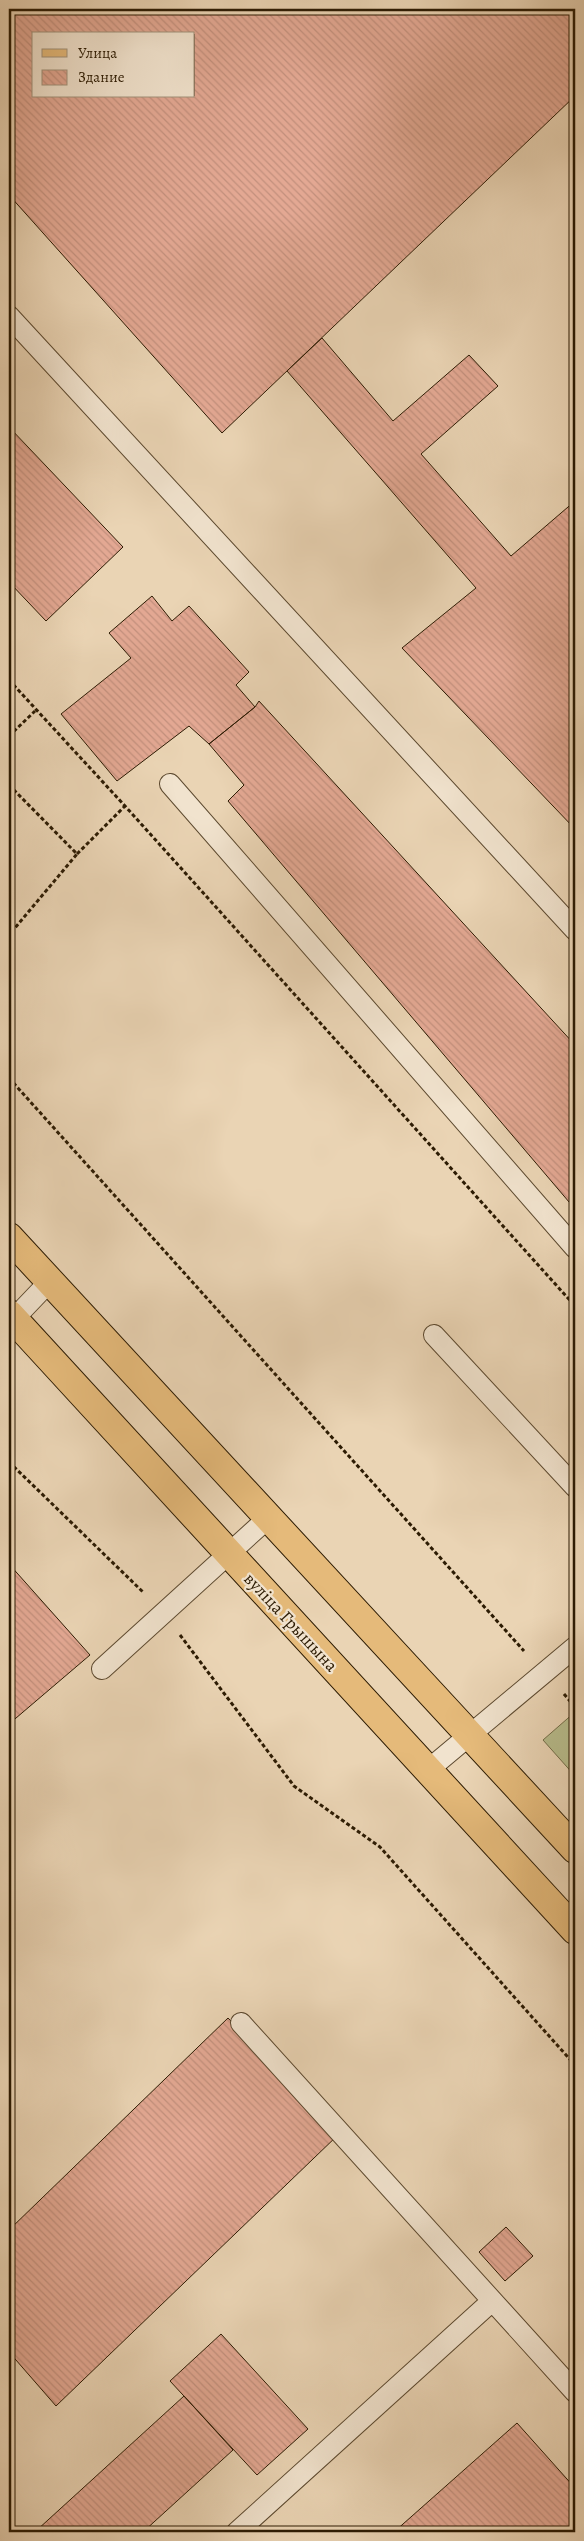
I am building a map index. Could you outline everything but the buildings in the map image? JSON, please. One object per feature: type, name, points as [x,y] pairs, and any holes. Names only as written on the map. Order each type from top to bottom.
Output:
[{"type":"main road","points":[[9,1237],[575,1849]]},
{"type":"main road","name":"вуліца Грышына","points":[[11,1319],[575,1930]]},
{"type":"lane","points":[[9,316],[575,930]]},
{"type":"lane","points":[[170,784],[575,1248]]},
{"type":"lane","points":[[11,1319],[50,1281]]},
{"type":"lane","points":[[434,1335],[575,1487]]},
{"type":"lane","points":[[102,1669],[268,1518]]},
{"type":"lane","points":[[428,1770],[545,1674],[575,1646]]},
{"type":"lane","points":[[241,2023],[575,2392]]},
{"type":"lane","points":[[237,2532],[492,2301]]},
{"type":"path","points":[[9,680],[35,711],[125,806],[575,1306]]},
{"type":"path","points":[[9,736],[35,711]]},
{"type":"path","points":[[9,785],[77,854]]},
{"type":"path","points":[[9,935],[77,854],[125,806]]},
{"type":"path","points":[[9,1078],[575,1707]]},
{"type":"path","points":[[9,1462],[163,1612],[294,1786],[380,1848],[575,2065]]},
{"type":"green space","points":[[575,1712],[575,1776],[543,1740]]}]
